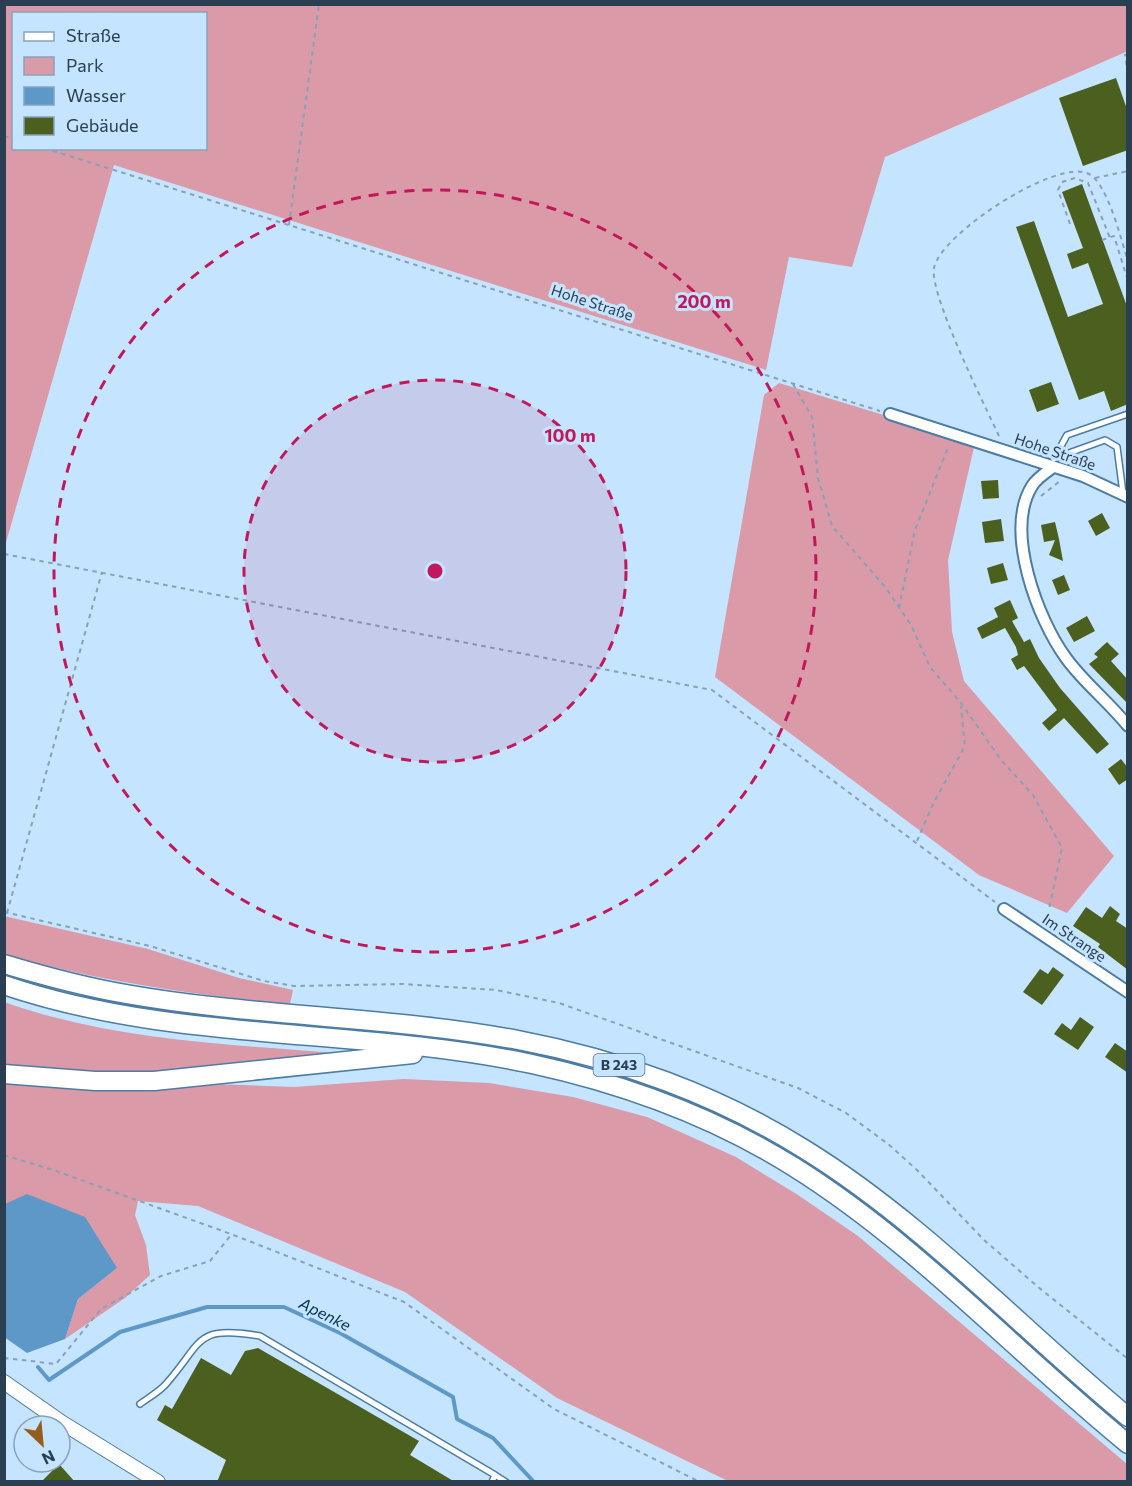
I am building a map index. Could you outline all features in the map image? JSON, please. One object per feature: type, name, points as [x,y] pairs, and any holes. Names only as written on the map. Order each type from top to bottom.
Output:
[{"type":"highway","name":"B 243","points":[[4,964],[89,986],[148,997],[366,1020],[518,1040],[619,1065],[693,1092],[758,1122],[806,1149],[890,1210],[945,1255],[1128,1417]]},
{"type":"highway","name":"B 243","points":[[4,985],[58,1000],[152,1020],[445,1051],[529,1064],[619,1087],[725,1130],[794,1167],[863,1216],[923,1263],[1128,1444]]},
{"type":"highway","points":[[4,1074],[95,1081],[154,1081],[445,1051]]},
{"type":"street","name":"Hohe Straße","points":[[890,414],[1005,450],[1054,459],[1125,496]]},
{"type":"street","points":[[1054,459],[1033,483],[1025,502],[1021,522],[1026,568],[1046,627],[1067,659],[1128,726]]},
{"type":"street","name":"Im Strange","points":[[1004,909],[1128,993]]},
{"type":"street","points":[[4,1382],[61,1422],[158,1482]]},
{"type":"lane","points":[[1054,459],[1067,435],[1128,414]]},
{"type":"lane","points":[[1054,459],[1105,440],[1117,447],[1125,496]]},
{"type":"lane","points":[[140,1404],[165,1386],[198,1341],[209,1334],[230,1331],[260,1335],[506,1482]]},
{"type":"lane","points":[[492,1482],[495,1475]]},
{"type":"path","points":[[289,225],[319,4]]},
{"type":"path","points":[[1128,54],[1125,55],[1128,74]]},
{"type":"path","name":"Hohe Straße","points":[[50,150],[890,414]]},
{"type":"path","points":[[1005,450],[938,298],[934,267],[941,252],[954,239],[1013,196],[1061,174],[1077,171],[1095,178],[1128,171]]},
{"type":"path","points":[[1070,224],[1058,190],[1062,182],[1075,178],[1088,183],[1110,238]]},
{"type":"path","points":[[1095,178],[1105,194],[1128,261]]},
{"type":"path","points":[[1102,240],[1114,236],[1128,281]]},
{"type":"path","points":[[793,384],[812,417],[818,478],[832,526],[886,588],[911,625],[930,668],[961,703],[1001,760],[1033,795],[1062,848],[1044,935]]},
{"type":"path","points":[[900,608],[915,530],[953,434]]},
{"type":"path","points":[[1038,500],[1051,486],[1067,481]]},
{"type":"path","points":[[4,554],[712,690],[917,841],[1004,909]]},
{"type":"path","points":[[7,913],[102,572]]},
{"type":"path","points":[[917,841],[933,804],[966,746],[961,703]]},
{"type":"path","points":[[4,1155],[53,1170],[231,1234],[404,1302],[554,1409],[700,1482]]},
{"type":"path","points":[[4,1358],[56,1364],[101,1309],[161,1276],[210,1261],[231,1234]]},
{"type":"green space","points":[[5,4],[1127,4],[1128,51],[885,157],[852,267],[789,257],[766,370],[114,165],[5,546]]},
{"type":"green space","points":[[779,383],[975,443],[948,560],[952,632],[964,681],[1114,856],[1067,913],[979,875],[715,677],[764,395]]},
{"type":"green space","points":[[4,916],[148,949],[239,978],[293,990],[290,1004],[146,986],[5,955]]},
{"type":"green space","points":[[4,1002],[46,1015],[132,1033],[220,1044],[351,1054],[153,1075],[5,1068]]},
{"type":"green space","points":[[5,1079],[155,1088],[212,1084],[294,1087],[404,1079],[489,1083],[573,1097],[647,1117],[736,1157],[798,1195],[858,1236],[1127,1464],[1127,1481],[728,1481],[557,1398],[405,1292],[198,1206],[138,1201],[135,1215],[146,1245],[150,1275],[125,1298],[65,1339],[78,1299],[117,1268],[5,1204]]},
{"type":"water","points":[[27,1194],[85,1217],[117,1268],[78,1299],[65,1339],[27,1353],[4,1337],[5,1204]]},
{"type":"building","points":[[1116,78],[1128,112],[1128,150],[1083,166],[1059,98]]},
{"type":"building","points":[[1082,184],[1128,309],[1128,404],[1111,411],[1104,391],[1079,400],[1016,227],[1034,221],[1068,317],[1103,304],[1088,263],[1072,269],[1067,254],[1083,248],[1062,192]]},
{"type":"building","points":[[1051,382],[1059,404],[1037,412],[1029,390]]},
{"type":"building","points":[[998,480],[999,498],[983,499],[981,481]]},
{"type":"building","points":[[1102,513],[1110,528],[1096,536],[1088,521]]},
{"type":"building","points":[[1001,519],[1004,541],[985,543],[982,522]]},
{"type":"building","points":[[1055,522],[1063,561],[1049,555],[1055,540],[1044,542],[1041,525]]},
{"type":"building","points":[[1003,563],[1008,580],[991,584],[987,568]]},
{"type":"building","points":[[1064,575],[1070,590],[1058,595],[1052,580]]},
{"type":"building","points":[[1010,600],[1018,618],[1012,621],[1024,642],[1030,639],[1039,658],[1060,688],[1109,744],[1097,754],[1064,718],[1049,731],[1042,723],[1057,710],[1024,666],[1017,670],[1011,659],[1018,655],[1016,647],[1005,628],[982,639],[977,628],[998,617],[994,608]]},
{"type":"building","points":[[1087,616],[1095,631],[1074,642],[1066,628]]},
{"type":"building","points":[[1107,642],[1119,654],[1111,661],[1128,680],[1128,704],[1089,664],[1098,657],[1094,654]]},
{"type":"building","points":[[1121,759],[1128,768],[1128,779],[1119,785],[1108,769]]},
{"type":"building","points":[[1110,906],[1120,914],[1116,921],[1128,929],[1128,970],[1098,947],[1100,944],[1073,926],[1086,907],[1102,918]]},
{"type":"building","points":[[1053,967],[1064,975],[1042,1005],[1023,992],[1040,969],[1048,974]]},
{"type":"building","points":[[1080,1017],[1094,1027],[1078,1050],[1054,1034],[1062,1023],[1071,1030]]},
{"type":"building","points":[[1115,1043],[1128,1052],[1128,1073],[1105,1057]]},
{"type":"building","points":[[258,1348],[419,1441],[410,1455],[455,1482],[217,1482],[226,1460],[157,1420],[165,1405],[172,1409],[201,1358],[231,1375],[245,1351]]},
{"type":"building","points":[[49,1474],[68,1474],[75,1482],[41,1482]]},
{"type":"waterway","name":"Apenke","points":[[38,1367],[49,1380],[120,1332],[207,1307],[284,1307],[340,1333],[453,1397],[457,1419],[493,1438],[534,1482]]}]
